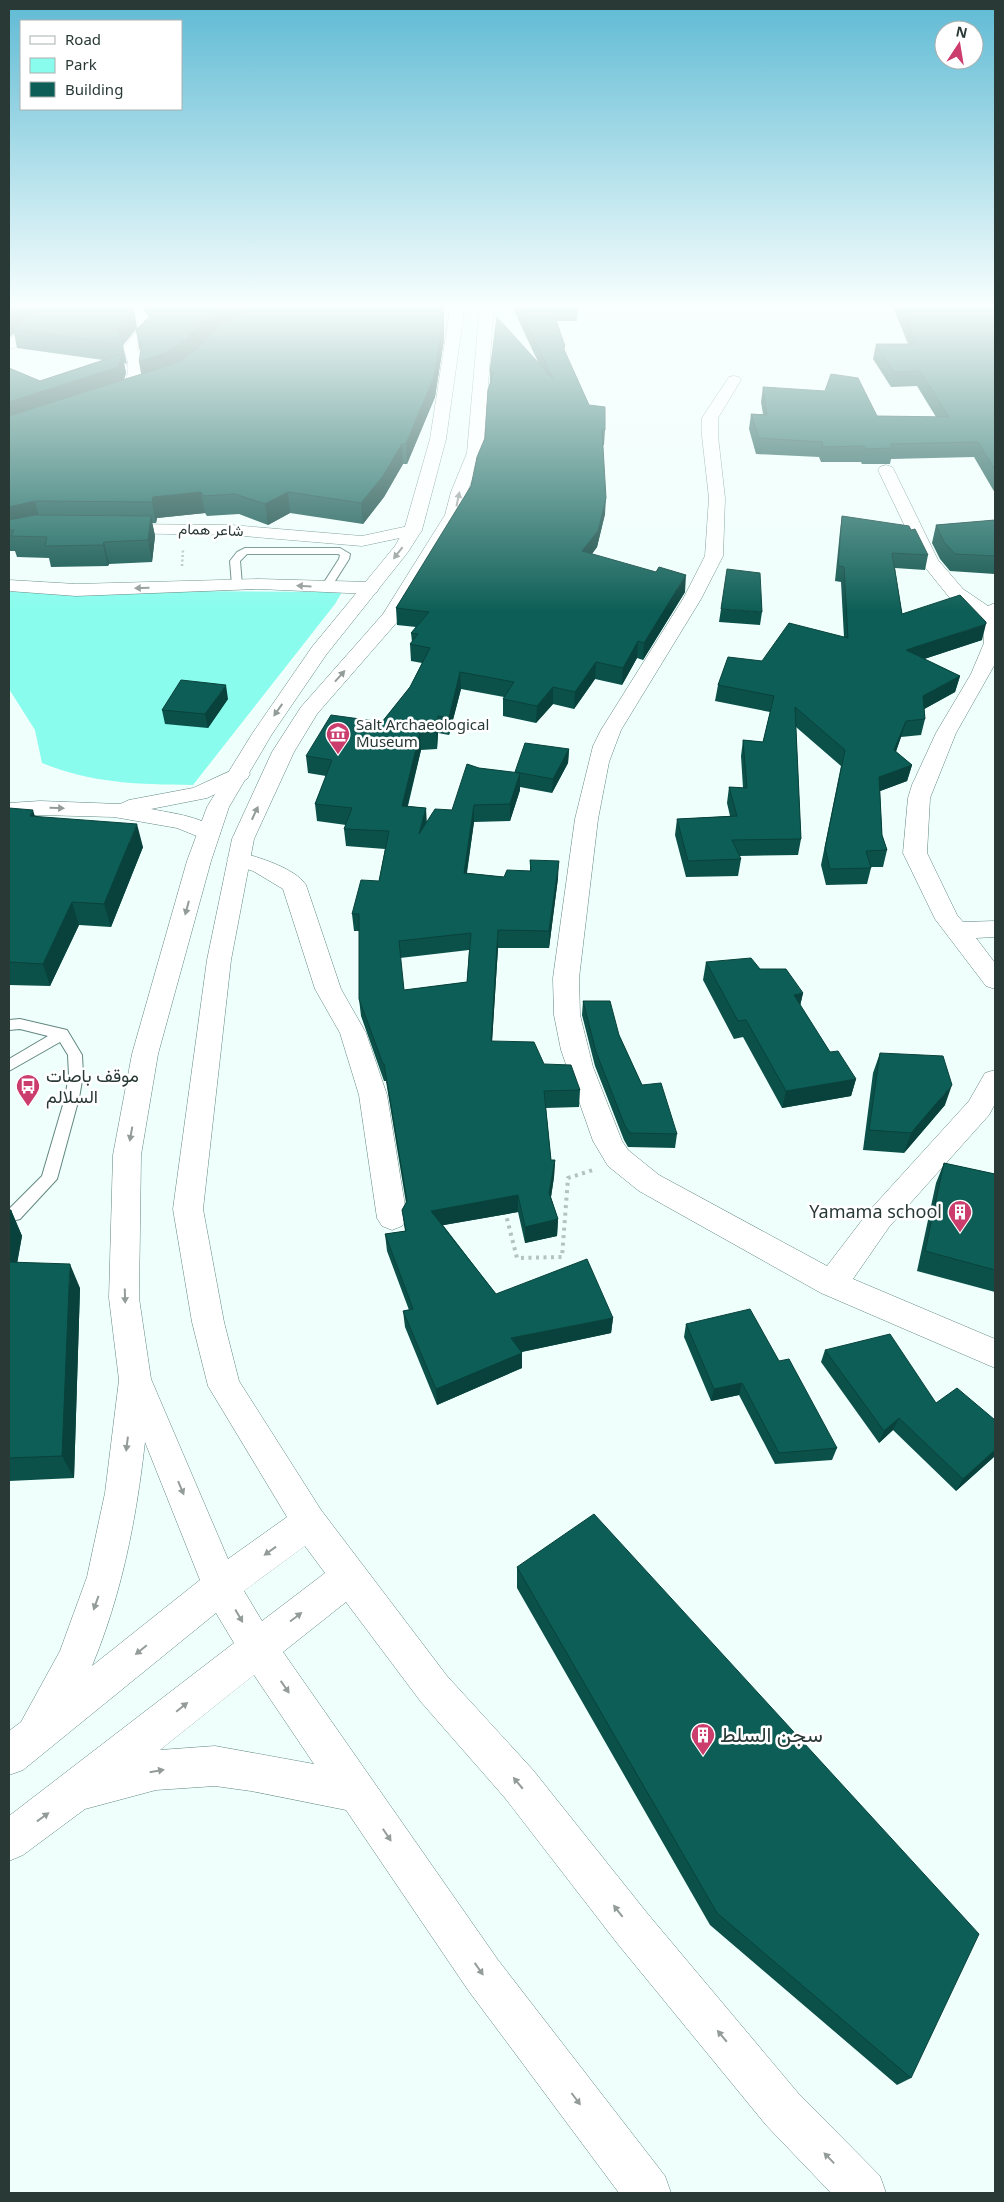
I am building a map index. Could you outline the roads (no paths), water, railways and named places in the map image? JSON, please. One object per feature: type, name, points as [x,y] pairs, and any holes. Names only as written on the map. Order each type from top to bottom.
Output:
[{"type":"street","points":[[17,1744],[75,1661],[105,1578],[122,1493],[135,1379],[124,1298],[127,1155],[145,1054],[209,834],[218,807],[262,734],[319,651],[402,548],[413,530],[438,439],[443,407]]},
{"type":"street","points":[[478,407],[475,453],[459,492],[454,515],[391,617],[308,711],[279,761],[243,839],[219,960],[188,1209],[208,1322],[224,1386],[259,1445],[309,1522],[349,1577],[434,1689],[519,1784],[632,1928],[782,2109],[863,2193]]},
{"type":"street","points":[[717,407],[710,418],[710,436],[717,498],[714,556],[692,599],[632,698],[616,720],[604,744],[583,832],[564,1000],[567,1021],[581,1074],[614,1153],[629,1169],[649,1183],[832,1284],[995,1354]]},
{"type":"street","points":[[886,470],[930,562],[956,593],[993,612],[994,642],[976,686],[946,733],[919,798],[915,853],[937,902],[995,980]]},
{"type":"street","name":"شاعر همام","points":[[97,529],[231,530],[362,541],[413,530]]},
{"type":"street","points":[[9,586],[76,590],[237,585],[408,590]]},
{"type":"street","points":[[114,810],[199,793],[239,774]]},
{"type":"street","points":[[9,810],[40,808],[114,810],[183,822],[209,834]]},
{"type":"street","points":[[239,859],[261,866],[294,886],[328,989],[353,1033],[373,1095],[392,1218]]},
{"type":"street","points":[[957,931],[995,929]]},
{"type":"street","points":[[832,1284],[878,1218],[979,1108],[995,1080]]},
{"type":"street","points":[[135,1379],[221,1586],[257,1647],[483,1974],[648,2193]]},
{"type":"street","points":[[17,1744],[221,1586],[309,1522]]},
{"type":"street","points":[[9,1841],[76,1793],[257,1647],[349,1577]]},
{"type":"street","points":[[76,1793],[156,1770],[215,1766],[360,1794]]},
{"type":"lane","points":[[237,585],[233,562],[235,557],[245,551],[340,552],[345,554],[326,587]]},
{"type":"lane","points":[[9,1025],[20,1024],[62,1034],[75,1055],[76,1074],[58,1152],[49,1179],[14,1214],[9,1214]]},
{"type":"lane","points":[[9,1066],[62,1034]]},
{"type":"place","name":"Salt Archaeological Museum","points":[[338,755]]},
{"type":"place","name":"موقف باصات السلالم","points":[[28,1107]]},
{"type":"place","name":"Yamama school","points":[[960,1233]]},
{"type":"place","name":"سجن السلط","points":[[703,1756]]}]
